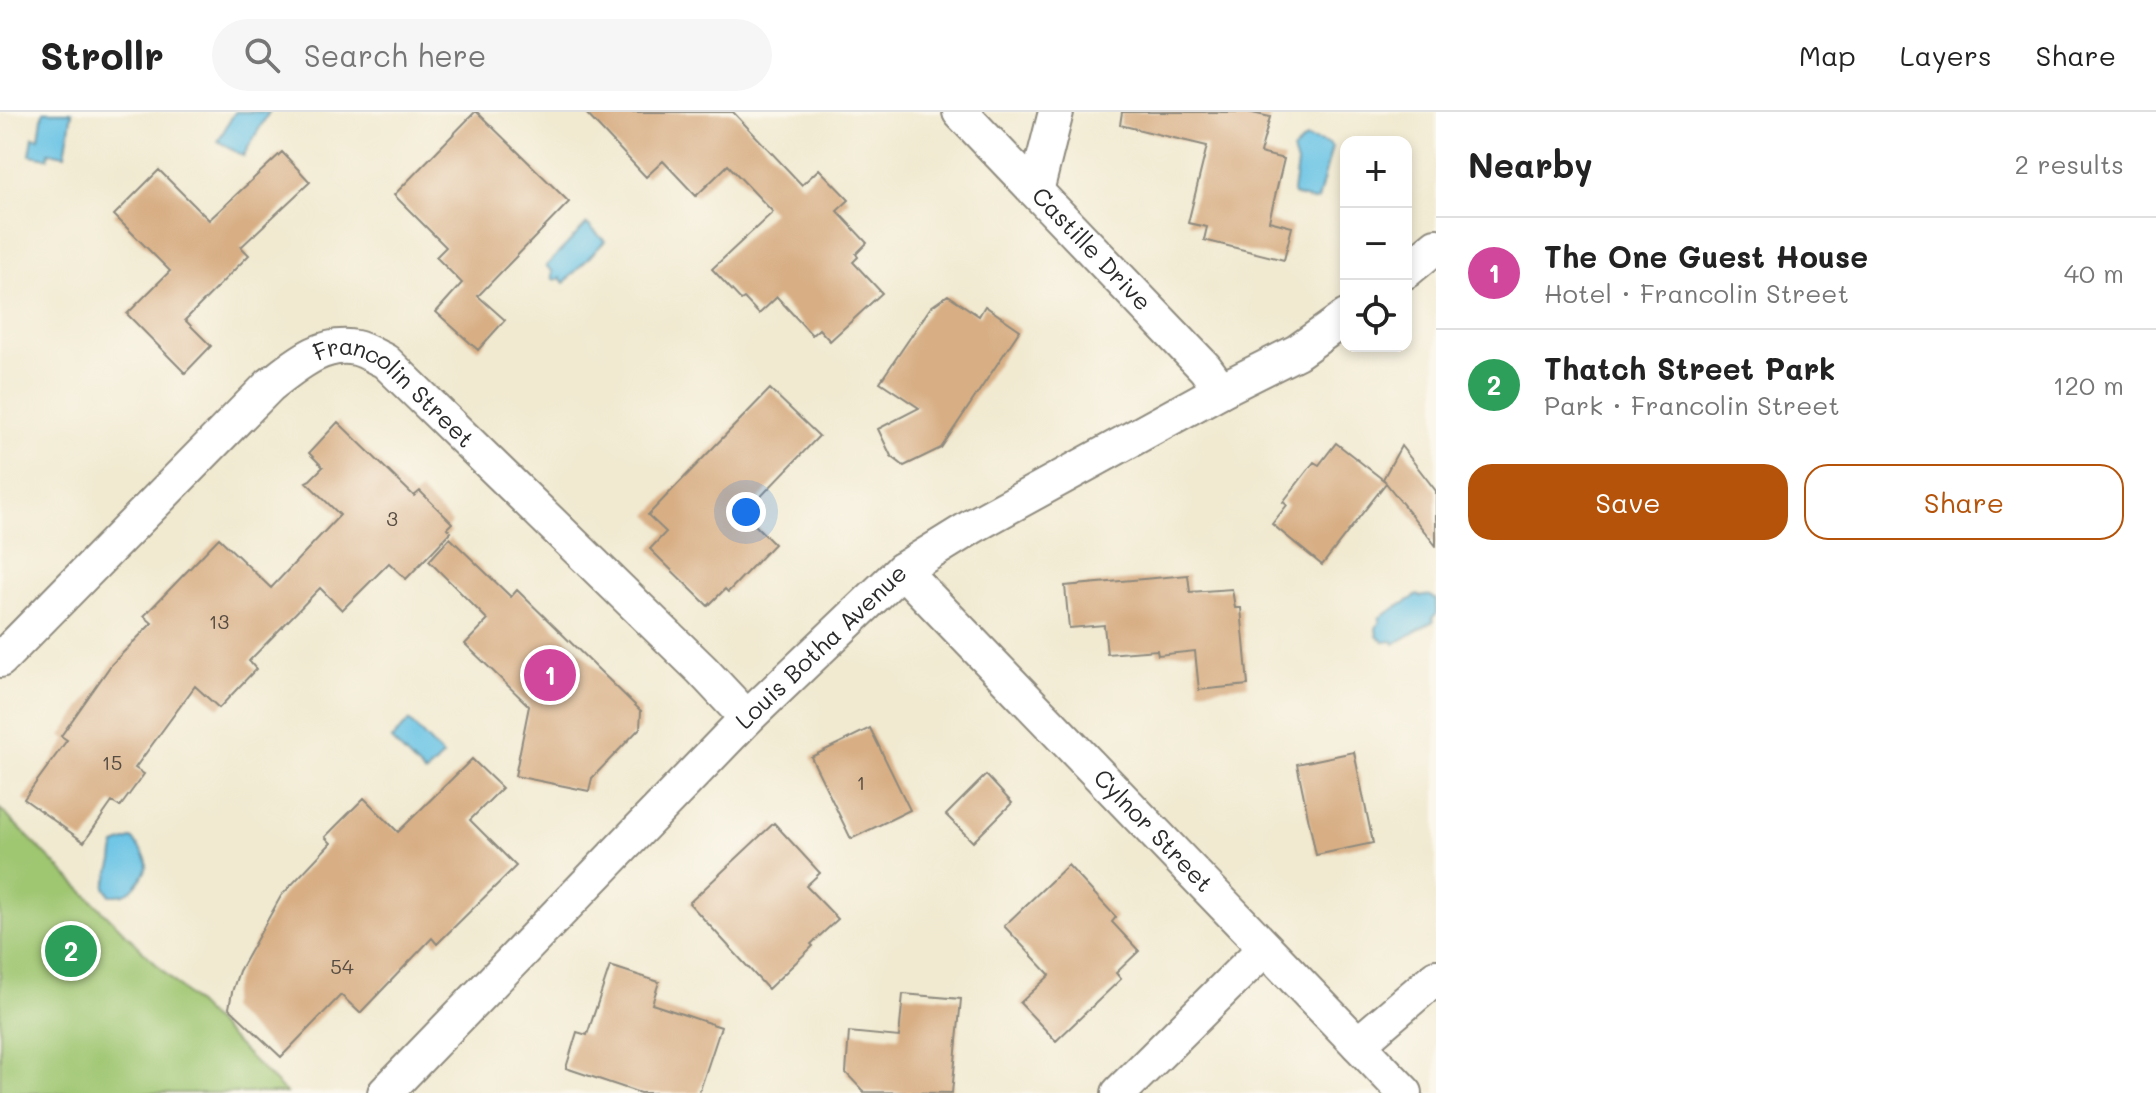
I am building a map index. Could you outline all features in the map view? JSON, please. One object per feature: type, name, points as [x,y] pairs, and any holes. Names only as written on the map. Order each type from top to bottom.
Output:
[{"type":"street","name":"Castille Drive","points":[[960,112],[1205,368],[1221,390]]},
{"type":"street","points":[[1036,191],[1056,112]]},
{"type":"street","points":[[1412,266],[1436,246]]},
{"type":"street","name":"Louis Botha Avenue","points":[[385,1093],[747,718],[902,570],[973,526],[1221,390],[1297,352],[1340,321]]},
{"type":"street","name":"Francolin Street","points":[[0,660],[270,385],[325,349],[358,348],[385,361],[702,670],[747,718]]},
{"type":"street","name":"Cylnor Street","points":[[902,570],[1405,1093]]},
{"type":"street","points":[[1119,1093],[1265,948]]},
{"type":"street","points":[[1358,1044],[1436,977]]},
{"type":"green space","points":[[0,809],[286,1093],[0,1093]]},
{"type":"water","points":[[43,112],[72,112],[65,155],[49,152],[48,158],[30,155],[33,137],[39,138]]},
{"type":"water","points":[[235,112],[269,112],[243,156],[218,141]]},
{"type":"water","points":[[1306,138],[1332,147],[1318,200],[1314,201],[1293,192],[1297,164],[1293,151]]},
{"type":"water","points":[[587,224],[605,241],[564,283],[560,278],[555,280],[546,266]]},
{"type":"water","points":[[1418,595],[1431,596],[1436,600],[1434,621],[1394,644],[1393,641],[1384,642],[1377,636],[1379,618]]},
{"type":"water","points":[[409,721],[443,756],[425,774],[391,740]]},
{"type":"water","points":[[131,839],[145,857],[145,872],[128,893],[110,895],[105,887],[115,845]]},
{"type":"building","points":[[475,112],[569,202],[478,296],[505,320],[478,350],[436,312],[462,283],[436,257],[446,247],[394,195]]},
{"type":"building","points":[[585,112],[733,112],[802,185],[819,169],[849,200],[837,211],[867,243],[853,262],[882,293],[830,341],[819,329],[812,335],[777,297],[759,314],[712,269],[773,212],[728,165],[696,196],[663,161],[646,177]]},
{"type":"building","points":[[1122,112],[1248,112],[1270,117],[1260,153],[1284,159],[1269,221],[1292,227],[1284,260],[1204,240],[1207,227],[1188,223],[1207,146],[1120,125]]},
{"type":"building","points":[[282,152],[310,182],[241,247],[249,255],[185,320],[211,346],[185,373],[127,314],[170,271],[114,215],[159,170],[209,220]]},
{"type":"building","points":[[948,295],[979,316],[985,306],[1020,330],[941,448],[904,466],[891,456],[878,429],[919,408],[880,382],[931,307]]},
{"type":"building","points":[[770,389],[819,436],[744,514],[774,544],[728,592],[725,589],[708,606],[650,549],[666,532],[648,515]]},
{"type":"building","points":[[338,422],[414,496],[420,491],[452,523],[447,528],[451,532],[406,579],[389,563],[342,610],[320,588],[249,661],[256,669],[219,708],[195,686],[135,768],[144,774],[120,807],[112,802],[84,842],[24,799],[67,740],[61,736],[111,665],[152,623],[144,616],[219,538],[271,588],[340,515],[306,482],[323,467],[309,453]]},
{"type":"building","points":[[1336,443],[1386,482],[1383,479],[1401,446],[1436,491],[1436,546],[1386,483],[1322,565],[1272,524],[1287,505],[1283,502],[1314,462],[1319,465]]},
{"type":"building","points":[[450,538],[511,597],[517,590],[641,711],[640,728],[592,778],[589,791],[515,776],[529,706],[465,644],[488,620],[429,561]]},
{"type":"building","points":[[1188,575],[1190,592],[1232,589],[1235,608],[1241,608],[1248,685],[1199,690],[1195,651],[1158,655],[1157,650],[1107,654],[1104,625],[1069,628],[1065,586]]},
{"type":"building","points":[[870,728],[910,810],[851,839],[811,757]]},
{"type":"building","points":[[1354,752],[1373,843],[1316,855],[1297,764]]},
{"type":"building","points":[[472,759],[502,788],[470,820],[516,866],[437,944],[432,938],[360,1013],[341,995],[281,1057],[229,1008],[239,971],[281,896],[331,843],[325,837],[364,798],[398,832]]},
{"type":"building","points":[[986,775],[1012,803],[973,842],[946,815]]},
{"type":"building","points":[[774,823],[820,873],[806,886],[838,919],[768,989],[689,903]]},
{"type":"building","points":[[1068,865],[1116,917],[1112,922],[1139,951],[1116,973],[1121,979],[1056,1041],[1020,1003],[1050,975],[1004,926]]},
{"type":"building","points":[[610,966],[659,982],[652,1004],[721,1027],[699,1093],[640,1093],[566,1068],[577,1032],[587,1035]]},
{"type":"building","points":[[903,994],[961,999],[952,1093],[864,1092],[846,1073],[849,1032],[899,1037]]},
{"type":"place","name":"The One Guest House","points":[[550,675]]},
{"type":"place","name":"Thatch Street Park","points":[[71,951]]}]
